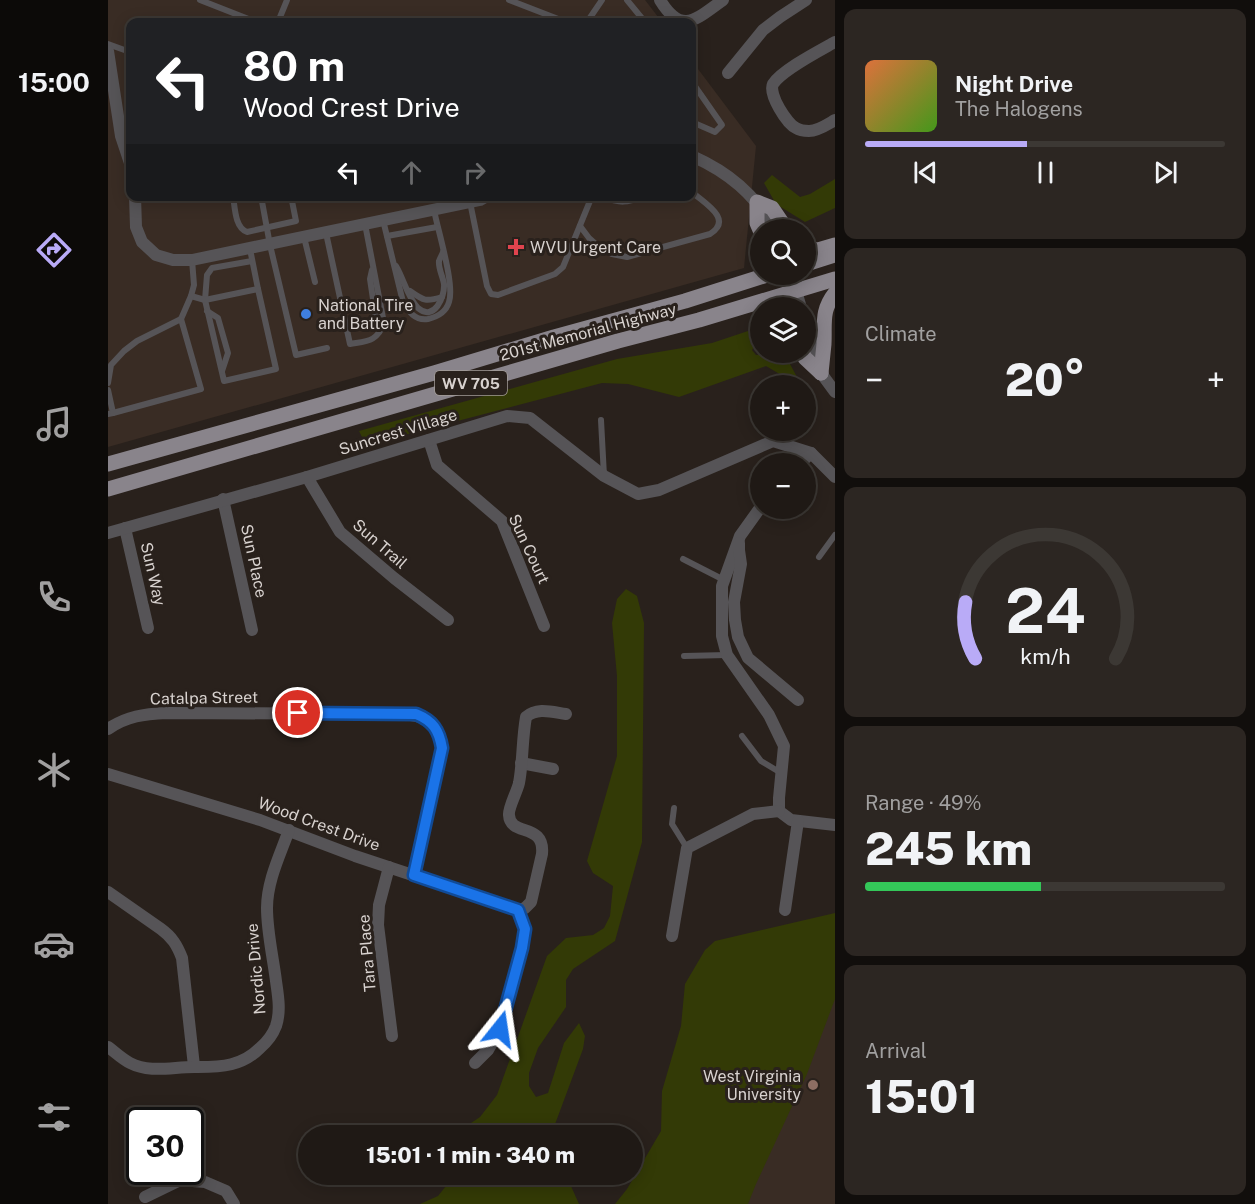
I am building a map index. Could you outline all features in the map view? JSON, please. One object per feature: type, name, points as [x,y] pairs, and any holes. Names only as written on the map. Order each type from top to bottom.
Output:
[{"type":"main road","points":[[757,219],[756,202],[772,208],[780,219]]},
{"type":"main road","points":[[816,250],[835,245]]},
{"type":"main road","points":[[816,261],[835,255]]},
{"type":"main road","points":[[744,282],[750,275]]},
{"type":"main road","name":"201st Memorial Highway","points":[[108,489],[835,279]]},
{"type":"main road","name":"201st Memorial Highway","points":[[108,464],[434,373],[750,280]]},
{"type":"main road","points":[[821,373],[824,343],[823,318],[828,302],[835,293]]},
{"type":"main road","points":[[699,320],[750,312]]},
{"type":"main road","points":[[810,363],[821,373]]},
{"type":"street","points":[[660,0],[669,15],[674,18]]},
{"type":"street","points":[[696,18],[723,0]]},
{"type":"street","points":[[728,73],[763,30],[806,0]]},
{"type":"street","points":[[835,42],[789,70],[774,83],[772,88],[780,110],[795,128],[811,131],[835,120]]},
{"type":"street","points":[[108,51],[121,136],[126,151]]},
{"type":"street","points":[[696,158],[746,189],[768,219]]},
{"type":"street","points":[[135,201],[136,227],[142,242],[156,255],[173,260],[251,255],[270,245],[475,201]]},
{"type":"street","points":[[794,285],[798,297]]},
{"type":"street","points":[[816,356],[821,373],[835,392]]},
{"type":"street","name":"Suncrest Village","points":[[108,533],[307,477],[507,416],[530,418],[604,476],[638,494],[659,490],[773,441],[811,453]]},
{"type":"street","name":"Sun Court","points":[[429,440],[437,465],[502,521],[544,626]]},
{"type":"street","name":"Suncrest Village","points":[[816,458],[835,477]]},
{"type":"street","name":"Sun Trail","points":[[307,477],[340,532],[448,620]]},
{"type":"street","name":"Sun Place","points":[[223,499],[252,630]]},
{"type":"street","points":[[752,519],[740,536],[722,586],[722,636],[727,655],[769,715],[784,746],[779,811]]},
{"type":"street","name":"Sun Way","points":[[125,528],[148,628]]},
{"type":"street","points":[[740,536],[741,564],[734,602],[738,637],[748,658],[798,700]]},
{"type":"street","points":[[475,1063],[488,1050],[500,1029],[525,929],[518,910],[525,908],[531,902],[542,854],[543,846],[540,839],[535,834],[517,828],[509,815],[518,785],[526,717],[532,712],[539,711],[566,714]]},
{"type":"street","name":"Catalpa Street","points":[[108,729],[131,717],[167,713],[416,714],[425,718],[434,726],[440,737],[442,748],[414,875]]},
{"type":"street","points":[[521,763],[553,769]]},
{"type":"street","name":"Wood Crest Drive","points":[[108,774],[290,830],[355,856],[518,910]]},
{"type":"street","points":[[672,936],[687,848],[753,814],[779,811],[791,820],[835,825]]},
{"type":"street","points":[[785,910],[798,821]]},
{"type":"street","name":"Nordic Drive","points":[[108,1047],[130,1063],[156,1069],[218,1067],[236,1064],[252,1056],[266,1042],[276,1027],[279,1012],[267,908],[269,887],[290,830]]},
{"type":"street","name":"Tara Place","points":[[389,867],[379,905],[378,925],[392,1036]]},
{"type":"street","points":[[108,892],[161,929],[177,945],[182,958],[194,1066]]},
{"type":"street","points":[[145,1197],[180,1180],[205,1182],[226,1191],[234,1204]]},
{"type":"lane","points":[[200,0],[246,18]]},
{"type":"lane","points":[[280,18],[287,0]]},
{"type":"lane","points":[[509,0],[556,18]]},
{"type":"lane","points":[[590,18],[602,0]]},
{"type":"lane","points":[[627,0],[642,18]]},
{"type":"lane","points":[[108,44],[126,51]]},
{"type":"lane","points":[[696,88],[722,125],[715,132],[696,124]]},
{"type":"lane","points":[[580,226],[599,247],[612,254],[627,257],[710,234],[718,227],[720,221],[718,214],[696,195]]},
{"type":"lane","points":[[234,201],[239,226],[242,231],[247,232],[296,221],[292,201]]},
{"type":"lane","points":[[262,201],[296,356],[327,348]]},
{"type":"lane","points":[[470,202],[487,286],[490,294],[498,295],[555,274],[563,267],[590,201]]},
{"type":"lane","points":[[383,220],[403,302],[409,312],[417,318],[435,317],[443,312],[449,303],[451,290],[437,227],[439,207]]},
{"type":"lane","points":[[326,232],[350,344],[371,340],[384,323],[365,224]]},
{"type":"lane","points":[[387,236],[437,227]]},
{"type":"lane","points":[[304,237],[315,282]]},
{"type":"lane","points":[[393,261],[419,309],[431,312],[437,309],[442,297],[444,285],[439,261],[443,252]]},
{"type":"lane","points":[[251,255],[276,369],[224,381],[205,300],[207,275],[212,268],[251,255]]},
{"type":"lane","points":[[108,390],[110,413],[201,389],[181,319],[194,285],[192,260]]},
{"type":"lane","points":[[191,296],[205,300],[258,289]]},
{"type":"lane","points":[[407,289],[426,301],[442,297]]},
{"type":"lane","points":[[207,311],[218,318],[228,353],[222,372]]},
{"type":"lane","points":[[108,383],[111,364],[124,351],[137,341],[181,319]]},
{"type":"lane","points":[[601,420],[604,476]]},
{"type":"lane","points":[[819,557],[835,535]]},
{"type":"lane","points":[[683,559],[724,580]]},
{"type":"lane","points":[[684,656],[727,655]]},
{"type":"lane","points":[[742,736],[761,761],[781,773]]},
{"type":"lane","points":[[674,808],[672,824],[687,848]]},
{"type":"shaded area","points":[[108,0],[645,0],[659,18],[126,18],[126,201],[696,201],[696,66],[756,146],[744,268],[108,447]]},
{"type":"shaded area","name":"West Virginia University","points":[[835,985],[835,1204],[746,1204]]},
{"type":"green space","points":[[772,175],[800,197],[810,194],[835,179],[835,208],[811,219],[800,219],[776,204],[764,183]]},
{"type":"green space","points":[[750,330],[750,363],[789,363],[796,375],[781,375],[766,366],[679,397],[628,384],[602,383],[366,445],[359,431],[617,359],[712,343]]},
{"type":"green space","points":[[626,589],[637,596],[644,623],[642,842],[615,941],[573,969],[566,980],[566,1007],[538,1048],[529,1073],[529,1086],[536,1097],[548,1093],[564,1043],[579,1023],[585,1036],[583,1049],[555,1125],[468,1125],[480,1117],[497,1095],[547,956],[566,938],[593,935],[604,928],[610,916],[613,886],[593,873],[587,861],[617,756],[617,676],[612,623],[617,599]]},
{"type":"green space","points":[[835,913],[835,999],[807,1074],[748,1204],[615,1204],[629,1185],[643,1185],[643,1162],[661,1131],[662,1091],[681,1026],[685,984],[705,950],[715,941]]},
{"type":"green space","points":[[570,1185],[579,1204],[420,1204],[438,1196],[446,1186]]},
{"type":"place","name":"WVU Urgent Care","points":[[516,247]]},
{"type":"place","name":"National Tire and Battery","points":[[306,314]]},
{"type":"place","name":"West Virginia University","points":[[813,1085]]},
{"type":"route","points":[[298,713],[416,714],[434,726],[440,737],[442,748],[414,875],[518,910],[525,929],[500,1029]]}]
